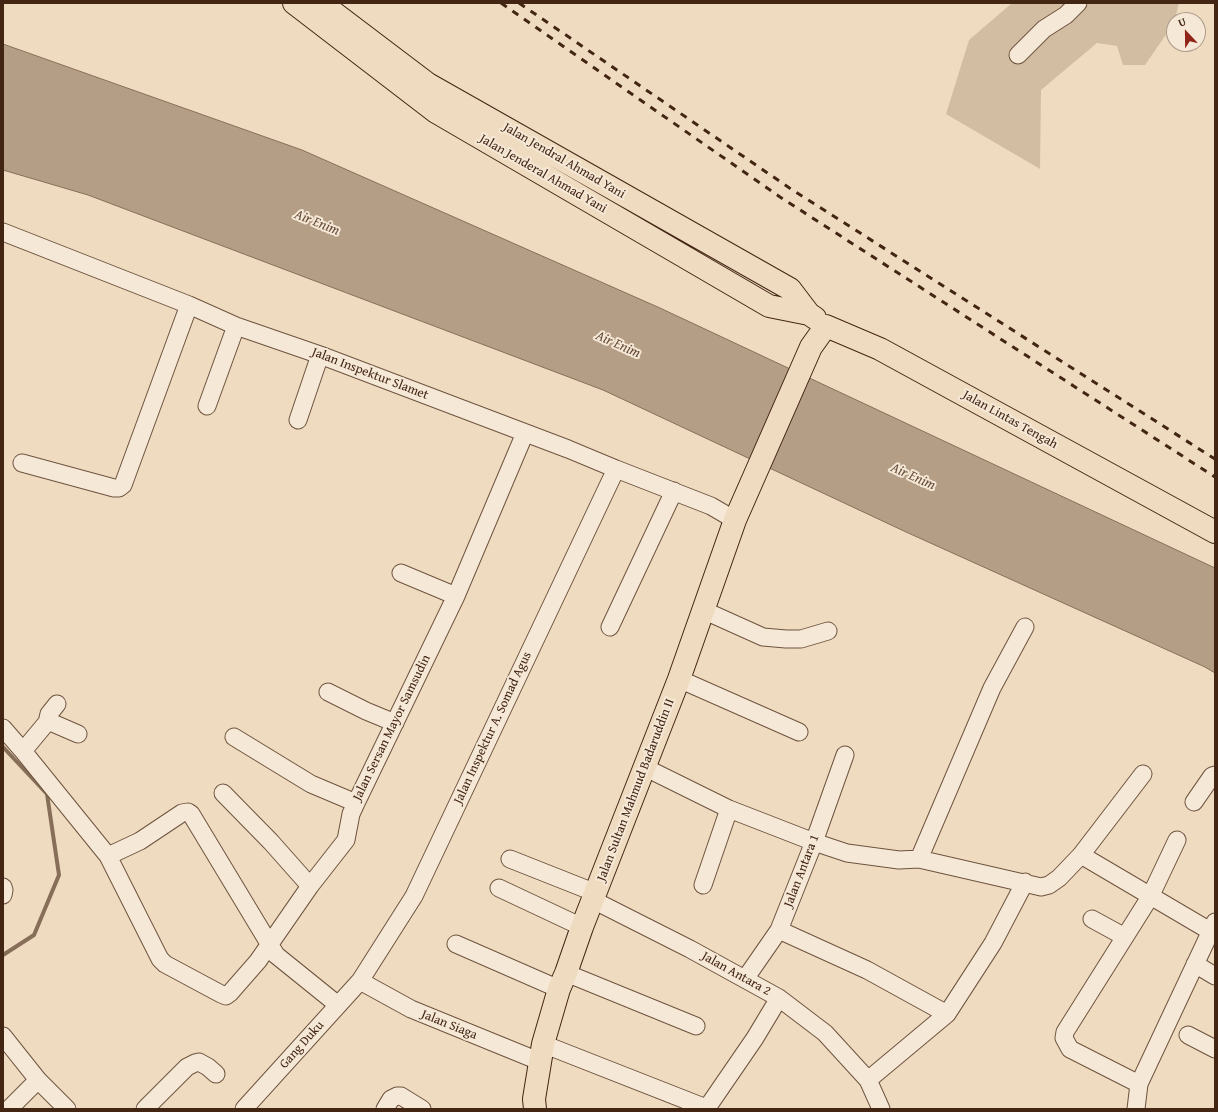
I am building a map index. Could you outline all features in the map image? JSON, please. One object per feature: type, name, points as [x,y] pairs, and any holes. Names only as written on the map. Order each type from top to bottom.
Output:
[{"type":"highway","name":"Jalan Jenderal Ahmad Yani","points":[[294,3],[436,112],[769,306],[817,320]]},
{"type":"highway","name":"Jalan Jendral Ahmad Yani","points":[[321,3],[428,84],[790,289],[817,320]]},
{"type":"highway","name":"Jalan Sultan Mahmud Badaruddin II","points":[[535,1109],[534,1099],[542,1053],[562,981],[678,679],[735,520],[756,476],[811,347],[817,320]]},
{"type":"highway","name":"Jalan Lintas Tengah","points":[[817,320],[880,349],[1215,532]]},
{"type":"street","points":[[1018,55],[1034,38],[1054,22],[1066,16],[1078,3]]},
{"type":"street","name":"Jalan Inspektur Slamet","points":[[3,232],[189,305],[236,326],[320,355],[674,491],[711,506],[735,520]]},
{"type":"street","points":[[22,464],[114,488],[119,488],[123,485],[189,305]]},
{"type":"street","points":[[207,406],[236,326]]},
{"type":"street","points":[[298,420],[320,355]]},
{"type":"street","name":"Jalan Sersan Mayor Samsudin","points":[[108,856],[160,959],[165,964],[221,994],[226,996],[230,993],[258,961],[310,886],[346,840],[351,814],[456,596],[525,433]]},
{"type":"street","name":"Jalan Inspektur A. Somad Agus","points":[[360,981],[414,896],[616,470]]},
{"type":"street","points":[[610,628],[674,491]]},
{"type":"street","points":[[401,573],[456,596]]},
{"type":"street","points":[[703,610],[763,637],[801,639],[828,631]]},
{"type":"street","points":[[919,859],[992,688],[1025,628]]},
{"type":"street","points":[[678,679],[799,732]]},
{"type":"street","points":[[328,692],[366,711],[395,723]]},
{"type":"street","points":[[23,751],[48,722],[49,714],[57,704]]},
{"type":"street","points":[[48,722],[78,734]]},
{"type":"street","points":[[3,728],[108,856],[140,841],[182,814],[188,812],[191,814],[276,955],[338,1005]]},
{"type":"street","points":[[234,737],[311,784],[356,803]]},
{"type":"street","name":"Jalan Antara 1","points":[[746,979],[779,930],[814,842],[845,755]]},
{"type":"street","points":[[644,767],[729,809],[814,842],[848,853],[899,860],[919,859],[1041,887],[1049,885],[1059,878],[1081,856],[1143,774]]},
{"type":"street","points":[[1194,802],[1212,776],[1215,775]]},
{"type":"street","points":[[223,793],[271,842],[310,886]]},
{"type":"street","points":[[703,885],[729,809]]},
{"type":"street","points":[[1139,1084],[1070,1049],[1064,1038],[1065,1032],[1150,897],[1177,840]]},
{"type":"street","points":[[1081,856],[1150,897],[1213,927],[1139,1084],[1136,1109]]},
{"type":"street","name":"Jalan Antara 2","points":[[510,858],[594,897],[779,998],[755,1038],[709,1105],[706,1107],[701,1106]]},
{"type":"street","points":[[868,1080],[947,1014],[993,943],[1024,882]]},
{"type":"street","points":[[3,887],[3,895]]},
{"type":"street","points":[[499,888],[582,927]]},
{"type":"street","points":[[1092,919],[1125,937]]},
{"type":"street","points":[[779,930],[867,970],[947,1014]]},
{"type":"street","points":[[456,944],[696,1026]]},
{"type":"street","points":[[1195,964],[1215,976]]},
{"type":"street","name":"Gang Duku","points":[[244,1109],[360,981]]},
{"type":"street","name":"Jalan Siaga","points":[[360,981],[411,1009],[701,1106]]},
{"type":"street","points":[[779,998],[825,1033],[868,1080],[881,1109]]},
{"type":"street","points":[[1188,1035],[1215,1049]]},
{"type":"street","points":[[3,1036],[38,1080],[67,1109]]},
{"type":"street","points":[[145,1109],[188,1067],[195,1063],[199,1062],[216,1074]]},
{"type":"street","points":[[9,1109],[38,1080]]},
{"type":"street","points":[[385,1109],[391,1099],[397,1096],[401,1096],[422,1109]]},
{"type":"shaded area","points":[[1012,3],[1179,3],[1177,12],[1166,12],[1166,35],[1145,65],[1123,65],[1117,46],[1097,43],[1041,90],[1040,169],[946,114],[969,40]]},
{"type":"water","name":"Air Enim","points":[[3,44],[302,150],[660,308],[1215,568],[1215,673],[1205,667],[906,532],[603,390],[88,195],[3,170]]},
{"type":"waterway","points":[[3,747],[47,794],[59,875],[34,935],[3,955]]},
{"type":"railway","points":[[501,3],[780,197],[1215,477]]},
{"type":"railway","points":[[519,3],[791,189],[1215,459]]}]
